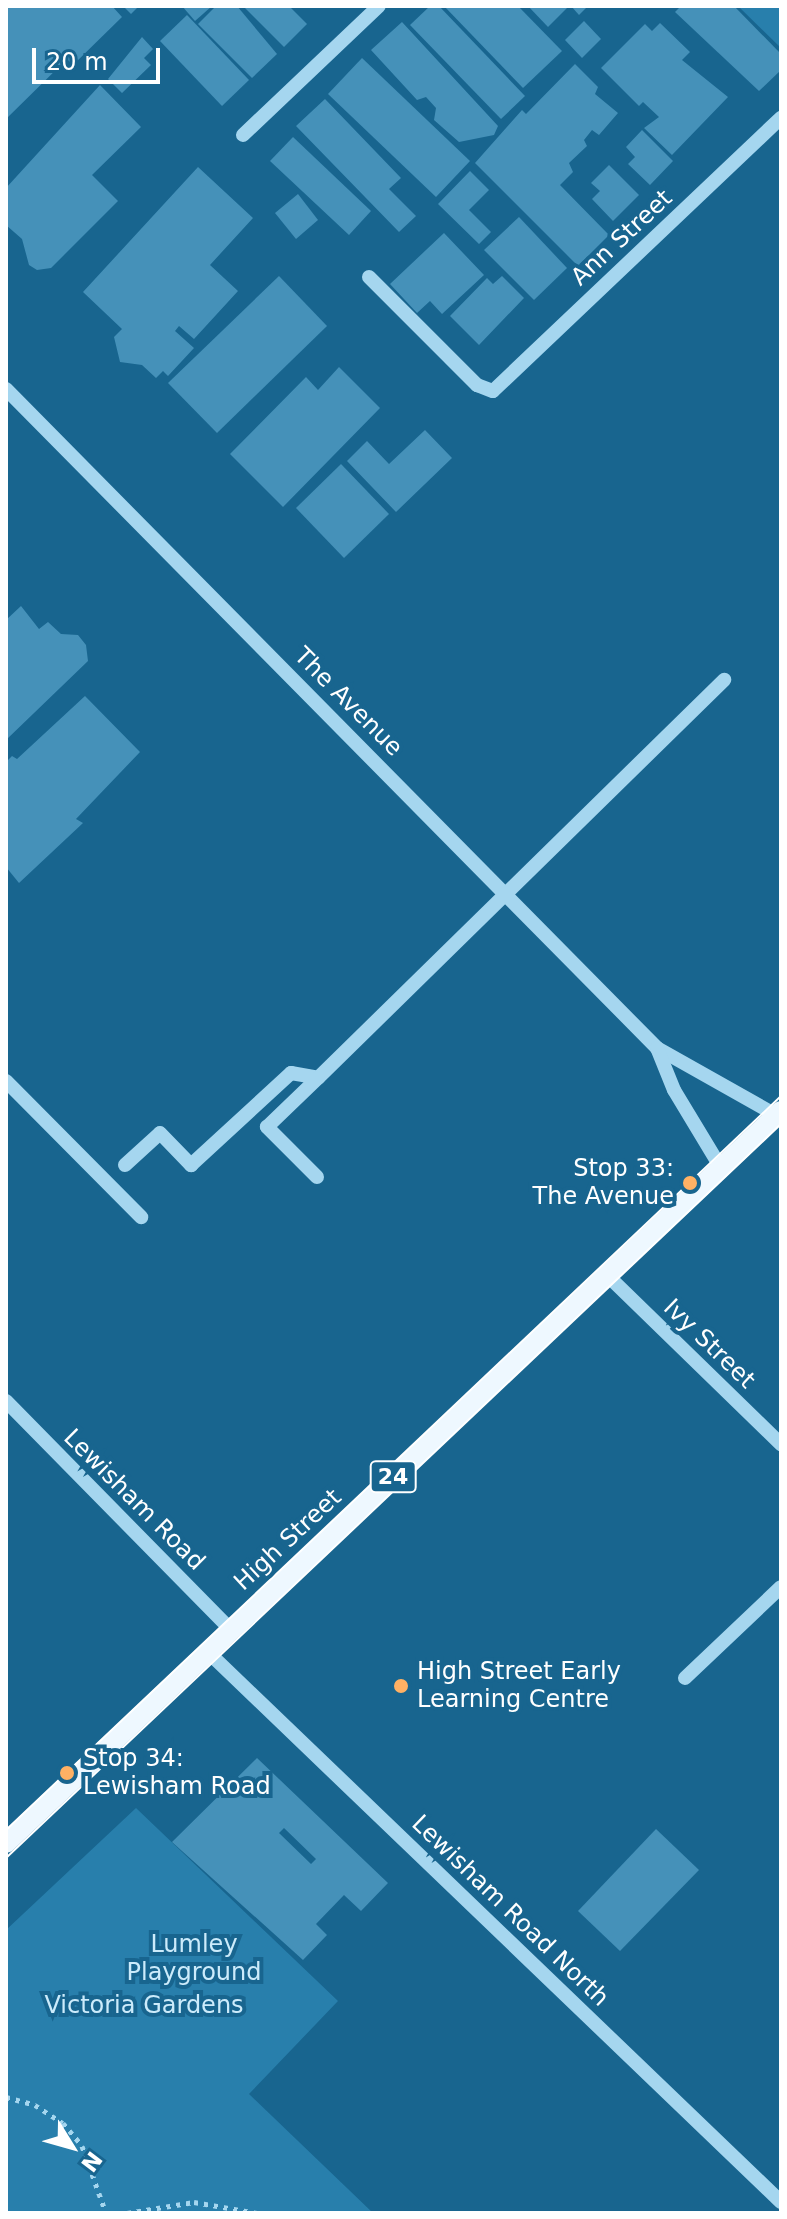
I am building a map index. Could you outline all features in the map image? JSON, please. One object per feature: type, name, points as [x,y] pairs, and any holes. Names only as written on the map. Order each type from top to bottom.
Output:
[{"type":"main road","name":"High Street","points":[[6,1843],[779,1113]]},
{"type":"street","points":[[243,135],[379,6]]},
{"type":"street","name":"Ann Street","points":[[369,277],[477,385],[493,391],[781,118]]},
{"type":"street","name":"The Avenue","points":[[6,389],[657,1048],[779,1113]]},
{"type":"street","points":[[317,1177],[267,1127],[508,895],[724,680]]},
{"type":"street","name":"The Avenue","points":[[657,1048],[674,1090],[721,1168]]},
{"type":"street","points":[[125,1165],[160,1133],[191,1165],[291,1073],[318,1078]]},
{"type":"street","points":[[6,1081],[141,1217]]},
{"type":"street","name":"Ivy Street","points":[[607,1275],[781,1444]]},
{"type":"street","name":"Lewisham Road","points":[[6,1401],[231,1630]]},
{"type":"street","points":[[685,1678],[781,1587]]},
{"type":"street","name":"Lewisham Road North","points":[[208,1652],[781,2202]]},
{"type":"path","points":[[6,2097],[35,2105],[63,2123],[82,2146],[106,2213]]},
{"type":"path","points":[[127,2213],[194,2202],[257,2213]]},
{"type":"green space","points":[[738,6],[781,6],[781,48]]},
{"type":"green space","name":"Victoria Gardens","points":[[136,1808],[338,2001],[249,2094],[373,2213],[6,2213],[6,1930]]},
{"type":"building","points":[[6,6],[112,6],[122,17],[73,65],[67,59],[6,119]]},
{"type":"building","points":[[123,6],[139,6],[131,14]]},
{"type":"building","points":[[182,6],[212,6],[195,21]]},
{"type":"building","points":[[216,6],[237,6],[277,54],[252,78],[198,24]]},
{"type":"building","points":[[243,6],[289,6],[307,24],[284,47]]},
{"type":"building","points":[[430,6],[439,6],[525,96],[501,119],[410,25]]},
{"type":"building","points":[[444,6],[518,6],[562,51],[523,88]]},
{"type":"building","points":[[528,6],[569,6],[548,27]]},
{"type":"building","points":[[571,6],[588,6],[579,15]]},
{"type":"building","points":[[681,6],[734,6],[781,54],[781,70],[759,91],[675,12]]},
{"type":"building","points":[[187,15],[249,80],[222,106],[160,41]]},
{"type":"building","points":[[584,21],[601,39],[582,58],[565,40]]},
{"type":"building","points":[[402,22],[498,126],[494,135],[459,142],[434,120],[436,108],[426,97],[417,100],[371,50]]},
{"type":"building","points":[[660,23],[690,52],[682,60],[728,97],[672,155],[644,128],[659,117],[643,102],[639,106],[601,68],[645,24],[652,31]]},
{"type":"building","points":[[142,37],[153,49],[144,58],[151,65],[122,93],[108,79]]},
{"type":"building","points":[[362,58],[470,161],[436,197],[328,94]]},
{"type":"building","points":[[575,64],[598,87],[595,94],[618,113],[599,135],[592,130],[584,140],[587,146],[569,163],[573,172],[560,185],[609,235],[578,266],[475,163],[522,110],[526,114]]},
{"type":"building","points":[[100,85],[141,127],[92,175],[118,201],[51,268],[37,270],[29,265],[22,239],[6,225],[6,188]]},
{"type":"building","points":[[325,99],[401,178],[389,189],[416,216],[399,232],[296,126]]},
{"type":"building","points":[[642,130],[673,161],[650,185],[628,164],[635,157],[626,147]]},
{"type":"building","points":[[293,137],[371,211],[349,235],[270,161]]},
{"type":"building","points":[[609,165],[639,195],[613,221],[592,199],[600,191],[591,183]]},
{"type":"building","points":[[198,167],[253,218],[210,265],[238,291],[194,339],[179,326],[175,331],[194,348],[168,376],[163,371],[156,378],[142,365],[120,362],[114,337],[122,329],[83,292]]},
{"type":"building","points":[[470,171],[489,190],[469,210],[491,232],[479,244],[438,204]]},
{"type":"building","points":[[298,194],[318,220],[296,239],[275,213]]},
{"type":"building","points":[[519,217],[567,268],[534,300],[484,250]]},
{"type":"building","points":[[444,233],[484,275],[442,314],[430,301],[417,313],[390,284]]},
{"type":"building","points":[[279,276],[327,326],[217,433],[168,383]]},
{"type":"building","points":[[502,276],[524,298],[479,345],[450,316],[487,278],[493,284]]},
{"type":"building","points":[[339,367],[380,408],[283,507],[230,454],[306,377],[318,390]]},
{"type":"building","points":[[425,430],[452,458],[396,512],[347,461],[367,441],[389,464]]},
{"type":"building","points":[[341,464],[389,514],[344,558],[296,508]]},
{"type":"building","points":[[21,606],[39,629],[48,622],[61,634],[78,635],[86,645],[88,661],[6,740],[6,620]]},
{"type":"building","points":[[85,696],[140,752],[76,819],[83,823],[19,883],[6,867],[6,762],[12,756],[17,759]]},
{"type":"building","points":[[257,1758],[388,1883],[361,1911],[344,1895],[316,1924],[327,1935],[303,1960],[172,1842]],"holes":[[[284,1828],[316,1859],[311,1864],[279,1833]]]},
{"type":"building","points":[[656,1829],[699,1870],[620,1951],[578,1911]]},
{"type":"tram line","points":[[6,1830],[781,1096]]},
{"type":"tram line","points":[[6,1858],[781,1124]]},
{"type":"place","name":"Stop 33: The Avenue","points":[[690,1183]]},
{"type":"place","name":"High Street Early Learning Centre","points":[[401,1686]]},
{"type":"place","name":"Stop 34: Lewisham Road","points":[[67,1773]]},
{"type":"park label","name":"Lumley Playground","points":[[194,1959]]}]
